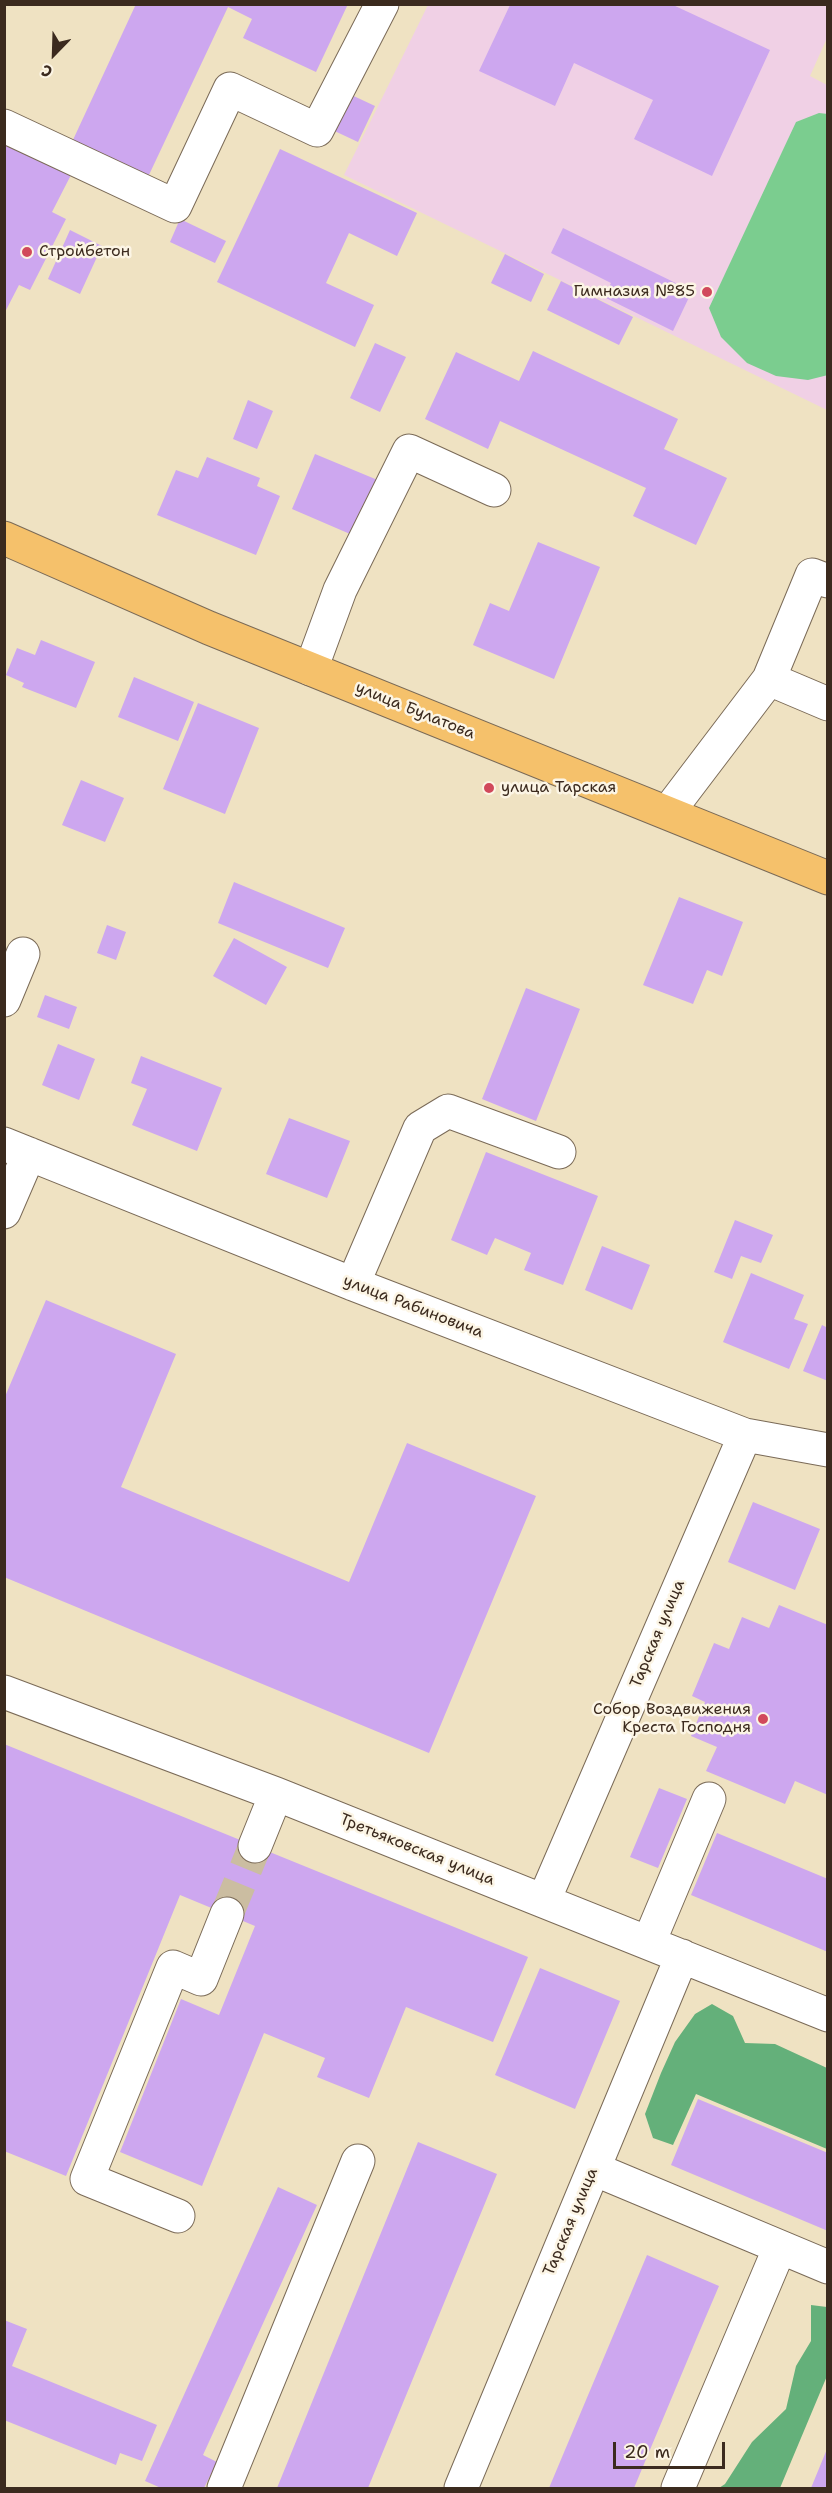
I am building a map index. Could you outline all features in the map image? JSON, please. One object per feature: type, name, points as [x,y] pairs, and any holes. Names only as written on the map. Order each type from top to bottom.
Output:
[{"type":"main road","name":"улица Булатова","points":[[4,538],[165,609],[828,878]]},
{"type":"street","points":[[4,126],[175,206],[230,89],[317,130],[382,4]]},
{"type":"street","points":[[311,669],[339,590],[409,451],[494,490]]},
{"type":"street","points":[[668,812],[769,679],[812,575],[828,581]]},
{"type":"street","points":[[769,679],[828,704]]},
{"type":"street","points":[[4,1000],[23,954]]},
{"type":"street","points":[[353,1284],[420,1128],[448,1111],[559,1152]]},
{"type":"street","points":[[4,1212],[17,1149]]},
{"type":"street","name":"улица Рабиновича","points":[[17,1149],[353,1284],[745,1435],[828,1450]]},
{"type":"street","name":"Тарская улица","points":[[544,1900],[745,1435]]},
{"type":"street","name":"Третьяковская улица","points":[[4,1692],[276,1794],[828,2015]]},
{"type":"street","points":[[255,1846],[276,1794]]},
{"type":"street","points":[[650,1942],[709,1799]]},
{"type":"street","points":[[178,2216],[87,2179],[173,1967],[201,1978],[227,1914]]},
{"type":"street","name":"Тарская улица","points":[[461,2488],[682,1956]]},
{"type":"street","points":[[224,2488],[358,2161]]},
{"type":"street","points":[[594,2169],[828,2267]]},
{"type":"street","points":[[678,2488],[780,2247]]},
{"type":"shaded area","name":"Гимназия №85","points":[[428,5],[827,5],[827,38],[810,76],[827,85],[827,410],[344,175]]},
{"type":"green space","points":[[819,113],[828,114],[828,375],[808,380],[776,376],[747,363],[721,337],[709,308],[796,122]]},
{"type":"green space","points":[[712,2004],[733,2016],[745,2043],[775,2044],[827,2068],[827,2149],[696,2094],[673,2145],[653,2138],[645,2114],[661,2073],[675,2042],[695,2014]]},
{"type":"green space","points":[[811,2305],[827,2307],[827,2376],[780,2488],[719,2488],[725,2484],[752,2442],[786,2409],[796,2366],[811,2341]]},
{"type":"building","points":[[136,4],[348,4],[316,72],[243,38],[252,19],[228,7],[148,177],[72,142]]},
{"type":"building","points":[[510,5],[673,5],[770,50],[712,176],[634,139],[653,100],[574,63],[555,106],[479,71]]},
{"type":"building","points":[[343,91],[375,106],[358,142],[326,127]]},
{"type":"building","name":"Стройбетон","points":[[8,141],[72,173],[52,212],[66,219],[30,290],[19,285],[4,314],[4,149]]},
{"type":"building","points":[[280,149],[417,213],[397,256],[349,233],[326,283],[374,305],[355,347],[217,282]]},
{"type":"building","points":[[180,219],[226,241],[215,263],[170,242]]},
{"type":"building","points":[[563,228],[692,291],[673,331],[604,297],[611,283],[551,253]]},
{"type":"building","points":[[70,230],[102,246],[80,294],[48,279]]},
{"type":"building","points":[[505,254],[544,274],[531,302],[491,283]]},
{"type":"building","points":[[561,281],[633,317],[619,345],[547,310]]},
{"type":"building","points":[[375,343],[406,357],[380,412],[350,398]]},
{"type":"building","points":[[533,351],[678,419],[664,449],[727,478],[696,545],[633,516],[646,488],[500,421],[488,449],[425,419],[456,352],[519,381]]},
{"type":"building","points":[[248,400],[273,411],[257,449],[233,439]]},
{"type":"building","points":[[315,454],[380,481],[357,537],[292,509]]},
{"type":"building","points":[[207,457],[260,478],[257,486],[280,496],[256,555],[157,515],[176,470],[198,478]]},
{"type":"building","points":[[538,542],[600,567],[554,679],[473,645],[490,603],[509,611]]},
{"type":"building","points":[[41,640],[95,662],[76,708],[22,687],[24,683],[6,675],[17,648],[35,655]]},
{"type":"building","points":[[134,677],[194,702],[178,741],[118,717]]},
{"type":"building","points":[[198,703],[259,728],[225,814],[163,789]]},
{"type":"building","points":[[81,780],[124,798],[105,842],[62,825]]},
{"type":"building","points":[[234,882],[345,928],[328,968],[218,923]]},
{"type":"building","points":[[679,897],[743,922],[722,976],[707,970],[693,1004],[643,985]]},
{"type":"building","points":[[107,925],[126,932],[116,960],[97,953]]},
{"type":"building","points":[[234,938],[287,967],[266,1005],[213,976]]},
{"type":"building","points":[[526,988],[580,1009],[536,1121],[482,1099]]},
{"type":"building","points":[[45,995],[77,1007],[69,1029],[37,1017]]},
{"type":"building","points":[[58,1044],[95,1059],[79,1100],[42,1085]]},
{"type":"building","points":[[141,1056],[222,1088],[197,1151],[132,1125],[147,1089],[131,1083]]},
{"type":"building","points":[[289,1118],[350,1141],[327,1198],[266,1174]]},
{"type":"building","points":[[486,1152],[598,1196],[563,1285],[524,1270],[531,1253],[495,1238],[487,1255],[451,1240]]},
{"type":"building","points":[[735,1220],[773,1235],[761,1263],[741,1256],[732,1279],[714,1272]]},
{"type":"building","points":[[602,1246],[650,1265],[632,1310],[585,1290]]},
{"type":"building","points":[[751,1273],[804,1295],[794,1319],[808,1324],[789,1369],[723,1342]]},
{"type":"building","points":[[46,1300],[176,1354],[121,1487],[349,1582],[407,1443],[536,1496],[429,1753],[4,1577],[4,1399]]},
{"type":"building","points":[[822,1325],[828,1328],[828,1381],[803,1371]]},
{"type":"building","points":[[753,1502],[820,1529],[795,1590],[728,1562]]},
{"type":"building","name":"Собор Воздвижения Креста Господня","points":[[779,1605],[828,1625],[828,1795],[795,1781],[785,1804],[706,1771],[717,1747],[691,1736],[705,1702],[692,1696],[714,1643],[729,1649],[742,1617],[769,1628]]},
{"type":"building","points":[[4,1744],[528,1957],[493,2042],[406,2007],[369,2098],[317,2077],[325,2058],[264,2033],[202,2186],[120,2152],[181,1999],[219,2015],[255,1926],[180,1895],[66,2176],[4,2151]]},
{"type":"building","points":[[659,1788],[687,1799],[658,1868],[630,1857]]},
{"type":"building","points":[[717,1833],[828,1879],[828,1952],[691,1895]]},
{"type":"building","points":[[540,1968],[620,2001],[575,2109],[495,2075]]},
{"type":"building","points":[[698,2099],[828,2153],[828,2231],[671,2165]]},
{"type":"building","points":[[418,2142],[497,2174],[368,2488],[277,2488]]},
{"type":"building","points":[[278,2187],[317,2205],[203,2455],[217,2462],[204,2488],[161,2488],[145,2481]]},
{"type":"building","points":[[647,2255],[719,2286],[634,2488],[549,2488]]},
{"type":"building","points":[[4,2320],[27,2329],[12,2366],[157,2425],[142,2461],[120,2453],[116,2465],[4,2420]]},
{"type":"building","points":[[827,2449],[828,2488],[811,2488]]},
{"type":"tunnel","points":[[227,1914],[255,1846]]},
{"type":"place","name":"Стройбетон","points":[[27,252]]},
{"type":"place","name":"Гимназия №85","points":[[707,292]]},
{"type":"place","name":"улица Тарская","points":[[489,788]]},
{"type":"place","name":"Собор Воздвижения Креста Господня","points":[[763,1719]]}]
